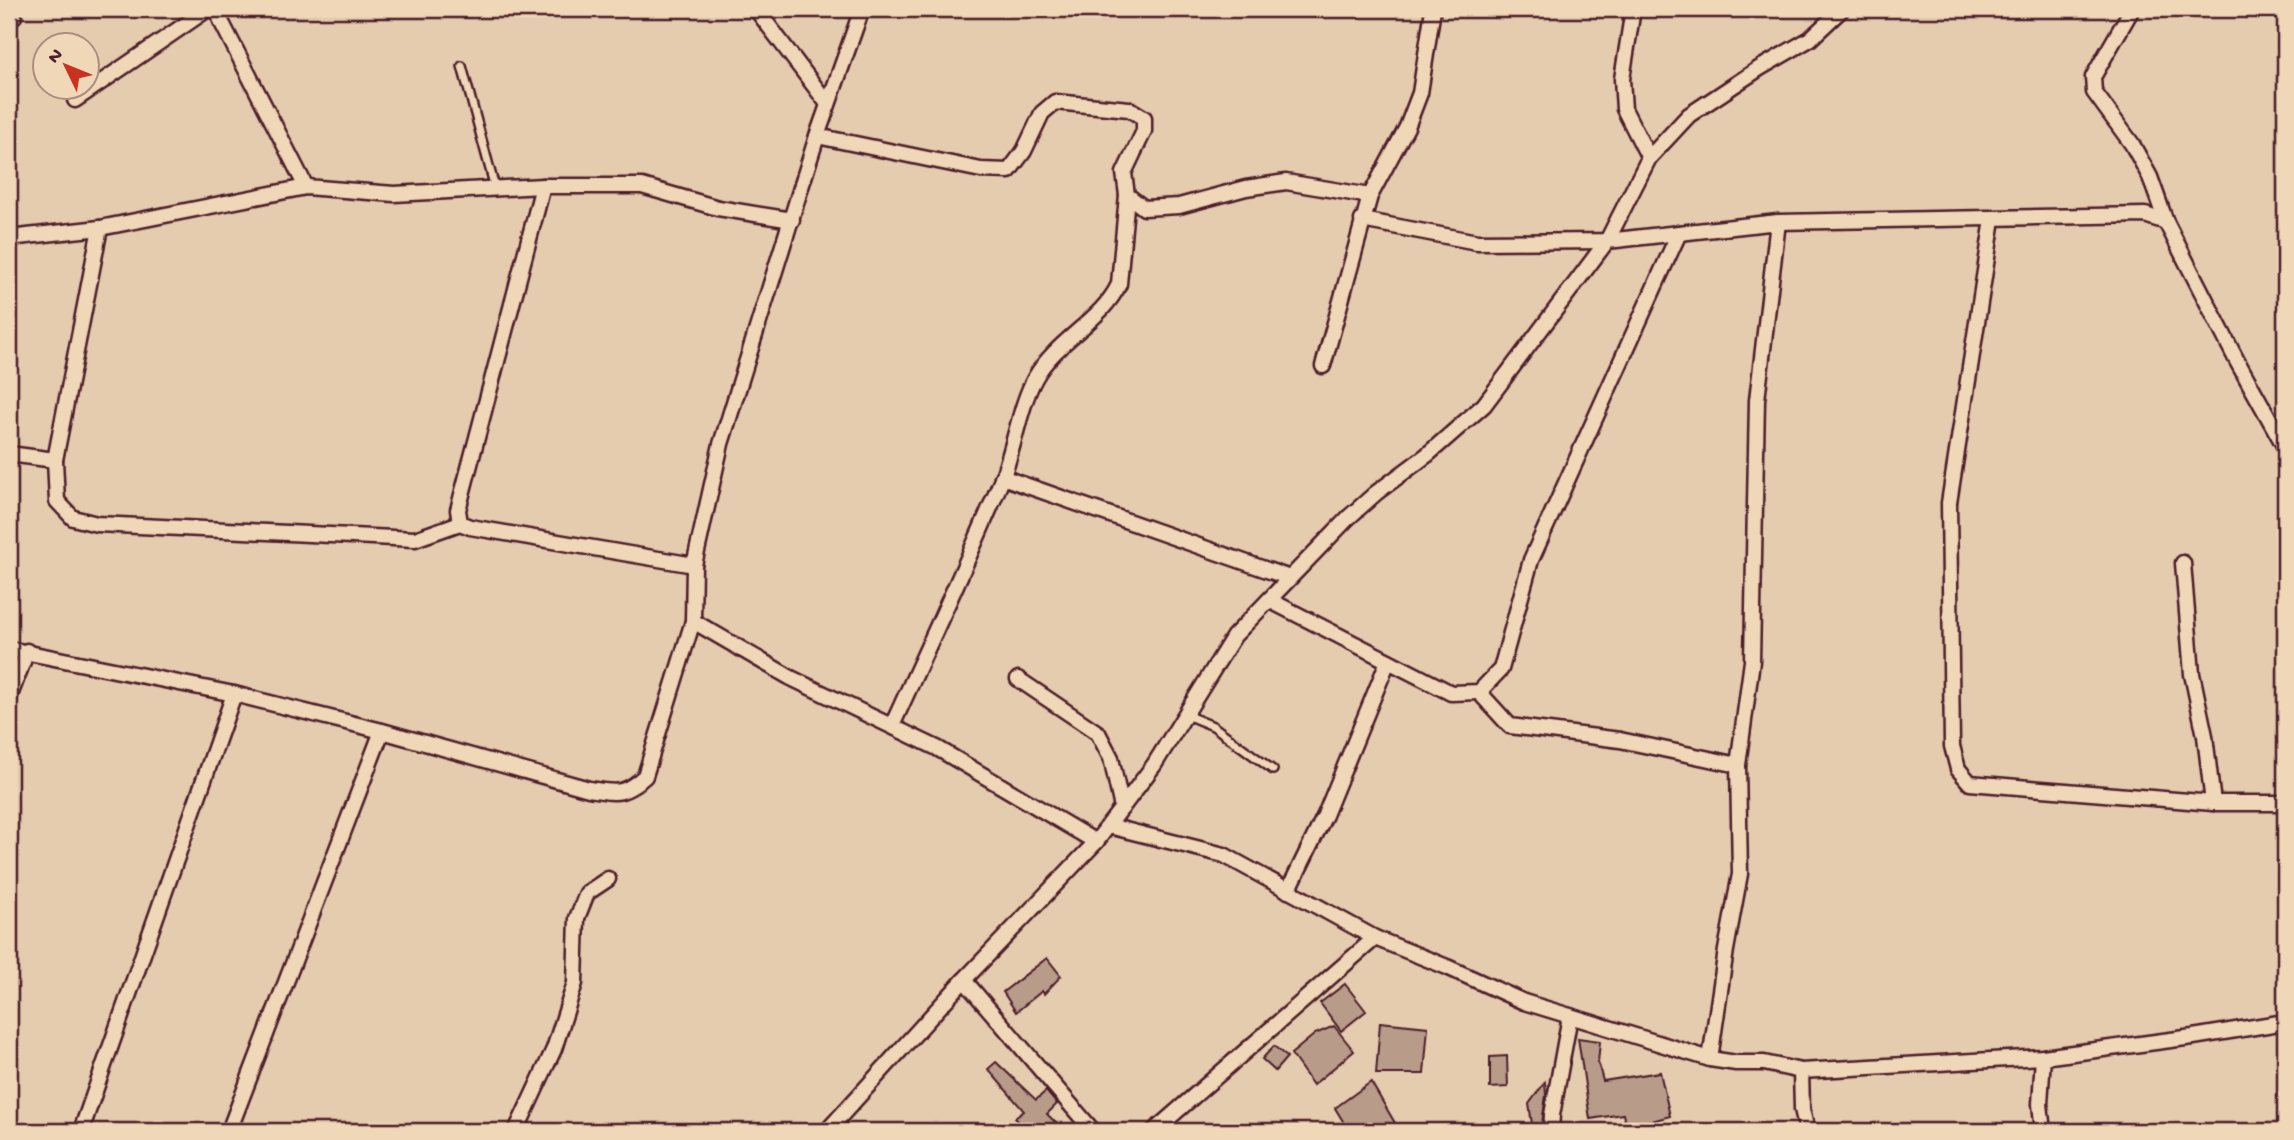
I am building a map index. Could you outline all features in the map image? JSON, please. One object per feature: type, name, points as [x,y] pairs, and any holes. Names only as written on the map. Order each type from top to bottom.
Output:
[{"type":"street","points":[[102,82],[208,9]]},
{"type":"street","points":[[218,9],[221,21],[306,187]]},
{"type":"street","points":[[756,9],[828,104]]},
{"type":"street","points":[[9,649],[234,694],[382,731],[589,789],[612,792],[630,790],[645,776],[692,621],[694,565],[721,444],[817,136],[862,9]]},
{"type":"street","points":[[1323,366],[1370,196],[1407,127],[1420,93],[1433,9]]},
{"type":"street","points":[[1633,9],[1622,79],[1623,109],[1649,158]]},
{"type":"street","points":[[827,1131],[964,980],[1096,842],[1154,765],[1234,636],[1348,518],[1484,405],[1607,241],[1649,158],[1689,115],[1810,39],[1842,9]]},
{"type":"street","points":[[2132,9],[2092,77],[2094,92],[2132,144],[2150,177],[2166,222],[2236,361],[2285,447]]},
{"type":"street","points":[[817,136],[981,170],[1009,171],[1024,151],[1042,113],[1055,102],[1129,109],[1143,118],[1144,131],[1124,173],[1127,195],[1119,284],[1114,297],[1055,351],[1033,382],[1002,477],[892,726]]},
{"type":"street","points":[[1127,195],[1144,208],[1179,206],[1246,188],[1286,182],[1370,196]]},
{"type":"street","points":[[460,523],[458,510],[543,186]]},
{"type":"street","points":[[9,238],[100,228],[306,187],[394,194],[543,186],[642,186],[718,208],[792,220]]},
{"type":"street","points":[[1362,220],[1477,242],[1607,241],[1778,222],[2145,215],[2166,222]]},
{"type":"street","points":[[1993,219],[1949,503],[1952,746],[1958,769],[1970,783],[2213,803],[2285,803]]},
{"type":"street","points":[[1710,1059],[1740,874],[1738,765],[1752,661],[1757,400],[1778,222]]},
{"type":"street","points":[[100,228],[55,460],[57,501],[73,517],[97,524],[415,539],[460,523],[470,527],[694,565]]},
{"type":"street","points":[[1269,600],[1451,693],[1479,692],[1501,669],[1531,560],[1679,233]]},
{"type":"street","points":[[9,454],[55,460]]},
{"type":"street","points":[[1002,477],[1290,578]]},
{"type":"street","points":[[2183,563],[2192,674],[2213,803]]},
{"type":"street","points":[[692,621],[791,678],[937,748],[1096,842]]},
{"type":"street","points":[[9,698],[27,651]]},
{"type":"street","points":[[1288,891],[1325,815],[1388,661]]},
{"type":"street","points":[[1018,679],[1098,733],[1111,758],[1122,808]]},
{"type":"street","points":[[1479,692],[1510,726],[1620,740],[1738,765]]},
{"type":"street","points":[[81,1131],[234,694]]},
{"type":"street","points":[[229,1131],[382,731]]},
{"type":"street","points":[[1109,826],[1224,855],[1375,938],[1524,1002],[1710,1059],[1764,1063],[1801,1071],[2043,1057],[2285,1022]]},
{"type":"street","points":[[516,1131],[554,1049],[575,983],[577,918],[587,894],[608,879]]},
{"type":"street","points":[[1154,1131],[1375,938]]},
{"type":"street","points":[[964,980],[1093,1131]]},
{"type":"street","points":[[1551,1131],[1570,1016]]},
{"type":"street","points":[[2043,1057],[2040,1104],[2043,1131]]},
{"type":"street","points":[[1801,1071],[1802,1109],[1807,1131]]},
{"type":"lane","points":[[462,66],[495,189]]},
{"type":"lane","points":[[1186,715],[1213,726],[1273,770]]},
{"type":"building","points":[[1047,958],[1061,976],[1044,994],[1042,991],[1016,1012],[1003,992]]},
{"type":"building","points":[[1345,984],[1366,1011],[1341,1031],[1320,1003]]},
{"type":"building","points":[[1380,1022],[1428,1027],[1424,1074],[1376,1074]]},
{"type":"building","points":[[1334,1026],[1354,1051],[1313,1085],[1291,1054],[1315,1034]]},
{"type":"building","points":[[1578,1038],[1600,1041],[1598,1063],[1603,1081],[1660,1072],[1670,1116],[1626,1128],[1623,1114],[1590,1119]]},
{"type":"building","points":[[1274,1046],[1287,1057],[1275,1071],[1262,1059]]},
{"type":"building","points":[[1507,1056],[1508,1087],[1490,1088],[1490,1057]]},
{"type":"building","points":[[996,1062],[1036,1100],[1046,1091],[1057,1104],[1047,1114],[1064,1131],[1028,1131],[1015,1118],[1024,1111],[988,1069]]},
{"type":"building","points":[[1371,1082],[1395,1123],[1384,1131],[1349,1131],[1335,1108]]},
{"type":"building","points":[[1545,1082],[1542,1124],[1532,1124],[1529,1104]]}]
